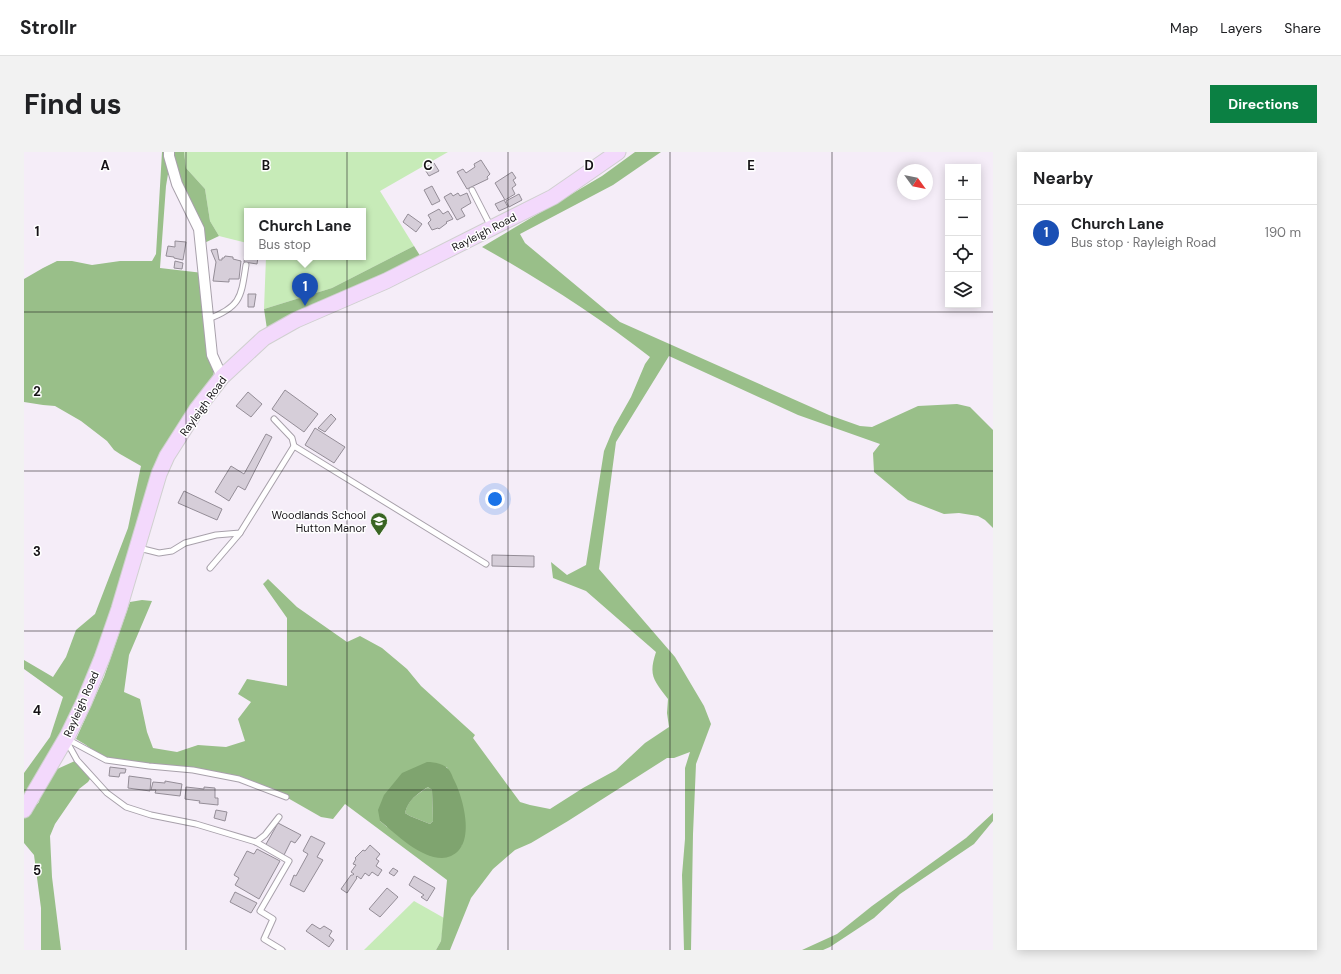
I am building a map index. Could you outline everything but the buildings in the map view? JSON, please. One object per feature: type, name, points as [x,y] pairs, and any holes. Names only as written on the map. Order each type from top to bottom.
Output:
[{"type":"main road","name":"Rayleigh Road","points":[[24,810],[66,739],[84,702],[102,658],[159,474],[167,456],[197,409],[222,377],[264,338],[296,320],[386,280],[552,197],[618,152]]},
{"type":"street","points":[[169,152],[177,184],[199,229],[212,356],[222,377]]},
{"type":"lane","points":[[472,190],[492,228]]},
{"type":"lane","points":[[208,319],[221,314],[237,303],[243,286],[246,265]]},
{"type":"lane","points":[[274,419],[292,438],[294,446],[486,564]]},
{"type":"lane","points":[[210,568],[240,533],[294,446]]},
{"type":"lane","points":[[136,548],[159,553],[172,550],[185,543],[216,535],[240,533]]},
{"type":"lane","points":[[66,739],[106,760],[193,770],[239,780],[286,797]]},
{"type":"lane","points":[[66,739],[77,760],[107,794],[126,807],[151,815],[196,824],[256,842],[289,861],[260,911],[274,919],[264,939],[282,950]]},
{"type":"lane","points":[[256,842],[279,816]]},
{"type":"shaded area","points":[[162,152],[184,152],[186,168],[205,189],[210,221],[219,236],[200,245],[170,162],[166,186],[160,268],[203,273],[214,379],[167,456],[102,658],[24,810],[24,773],[50,737],[63,697],[24,669],[24,660],[53,677],[66,657],[76,630],[95,614],[128,528],[141,466],[114,450],[107,441],[81,421],[55,406],[24,402],[24,279],[57,261],[72,261],[92,265],[120,261],[152,261],[156,254]]},
{"type":"shaded area","points":[[184,152],[448,152],[380,191],[414,246],[332,288],[264,309],[266,260],[366,260],[366,208],[244,208],[244,242],[219,236],[210,221],[205,189],[186,168]]},
{"type":"shaded area","points":[[635,152],[661,152],[613,185],[520,234],[525,243],[620,322],[829,415],[860,426],[872,427],[918,406],[957,404],[970,407],[993,430],[993,528],[985,520],[978,516],[959,513],[944,514],[908,500],[874,472],[873,453],[880,444],[798,415],[669,356],[616,442],[599,569],[675,657],[704,706],[711,724],[696,764],[691,950],[684,950],[682,875],[685,839],[685,768],[690,752],[674,758],[667,758],[568,821],[531,843],[515,850],[493,869],[471,898],[450,950],[436,950],[441,941],[447,880],[345,804],[333,819],[321,817],[286,797],[239,779],[193,770],[106,760],[76,739],[104,677],[130,602],[142,600],[152,601],[129,655],[124,692],[140,699],[147,732],[153,748],[177,752],[198,745],[226,747],[245,741],[238,719],[251,702],[238,694],[247,679],[287,686],[287,618],[263,584],[268,579],[297,607],[347,642],[360,636],[382,648],[407,669],[421,686],[475,735],[473,738],[520,802],[550,809],[583,788],[616,770],[645,743],[669,727],[667,713],[668,699],[656,682],[653,672],[656,652],[586,591],[553,578],[551,562],[567,575],[586,565],[604,451],[614,427],[631,397],[645,364],[650,357],[610,327],[568,299],[526,272],[482,247],[602,176]],"holes":[[[447,767],[462,846],[387,827],[380,821]]]},
{"type":"shaded area","points":[[414,246],[424,262],[268,336],[264,309],[332,288]]},
{"type":"shaded area","points":[[77,760],[92,776],[88,782],[79,789],[55,824],[50,836],[52,877],[61,950],[41,950],[41,908],[34,855],[24,843],[24,818],[39,802],[42,787],[55,770]]},
{"type":"shaded area","points":[[427,762],[440,764],[445,766],[450,771],[461,796],[466,820],[464,842],[459,850],[451,856],[442,858],[425,854],[417,850],[380,821],[378,810],[384,795],[402,773]],"holes":[[[428,787],[432,790],[433,821],[430,824],[405,813],[408,804],[417,795]]]},
{"type":"shaded area","points":[[428,787],[432,790],[433,821],[430,824],[405,813],[408,804]]},
{"type":"shaded area","points":[[993,813],[993,821],[974,844],[900,894],[874,918],[830,947],[823,950],[802,950],[837,934],[872,906],[966,838]]},
{"type":"shaded area","points":[[414,901],[444,918],[441,941],[436,950],[364,950]]},
{"type":"place","name":"Church Lane","points":[[305,306]]},
{"type":"place","name":"Woodlands School Hutton Manor","points":[[379,536]]}]
